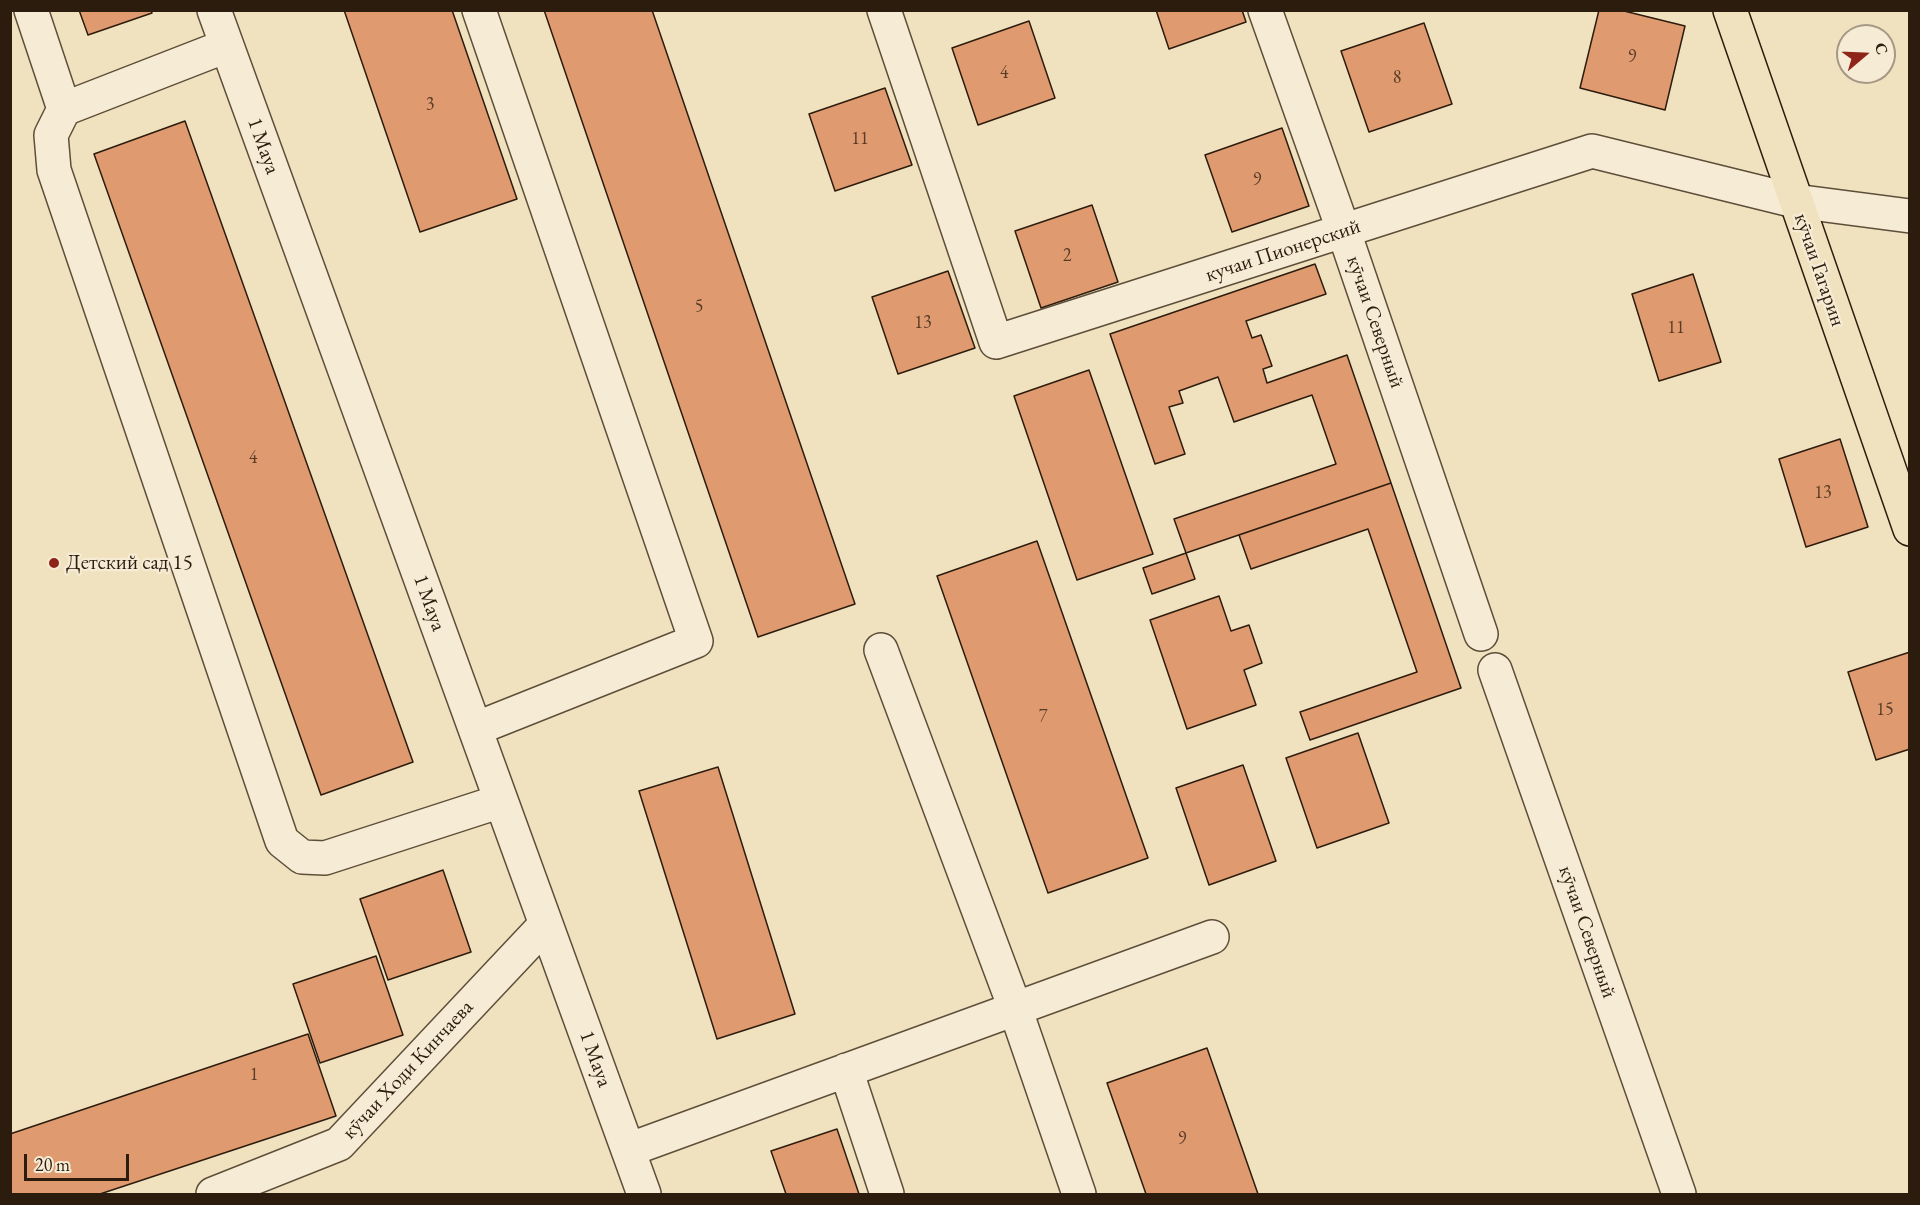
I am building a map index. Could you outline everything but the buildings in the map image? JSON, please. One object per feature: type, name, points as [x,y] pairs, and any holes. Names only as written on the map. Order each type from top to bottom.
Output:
[{"type":"main road","name":"кӯчаи Гагарин","points":[[1730,10],[1910,529]]},
{"type":"street","points":[[31,10],[64,109]]},
{"type":"street","name":"1 Maya","points":[[214,10],[644,1194]]},
{"type":"street","points":[[475,729],[696,641],[479,10]]},
{"type":"street","name":"кучаи Пионерский","points":[[884,10],[996,342],[1592,151],[1795,201],[1910,216]]},
{"type":"street","name":"кӯчаи Северный","points":[[1266,10],[1481,634]]},
{"type":"street","points":[[226,45],[64,109],[51,135],[54,170],[282,841],[302,857],[325,858],[501,801]]},
{"type":"street","points":[[881,650],[1015,1008],[1079,1194]]},
{"type":"street","name":"кӯчаи Северный","points":[[1495,670],[1679,1194]]},
{"type":"street","name":"кӯчаи Ходи Кинчаева","points":[[213,1194],[339,1144],[546,924]]},
{"type":"street","points":[[628,1150],[1212,937]]},
{"type":"street","points":[[846,1070],[887,1194]]},
{"type":"place","name":"Детский сад 15","points":[[54,563]]}]
